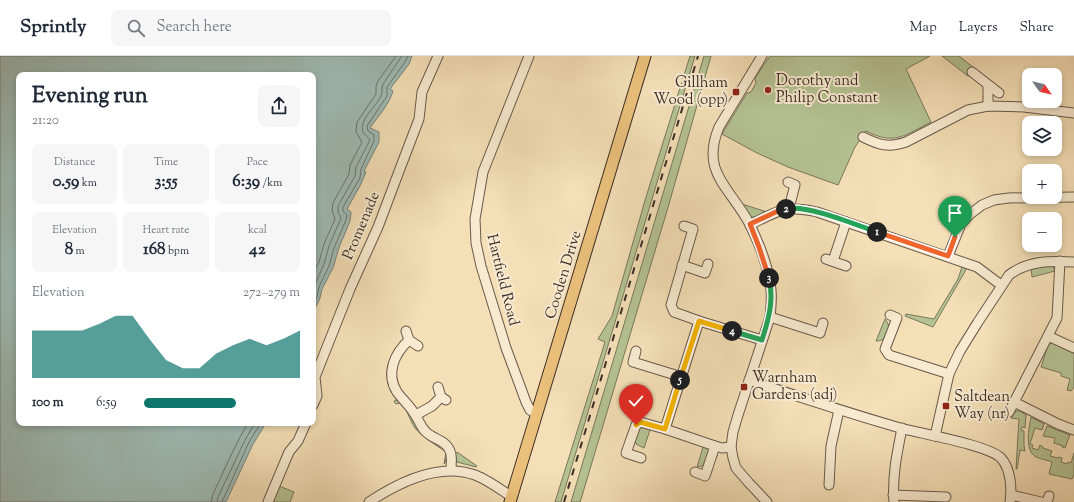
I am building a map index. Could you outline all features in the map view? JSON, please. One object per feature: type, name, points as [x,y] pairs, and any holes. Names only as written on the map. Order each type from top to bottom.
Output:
[{"type":"main road","name":"Cooden Drive","points":[[511,499],[538,414],[645,56]]},
{"type":"street","name":"Promenade","points":[[316,374],[350,289],[378,227],[401,167],[419,119],[422,92],[438,56]]},
{"type":"street","name":"Hartfield Road","points":[[529,56],[483,172],[475,219],[476,243],[481,266],[506,348],[526,402],[530,410],[538,414]]},
{"type":"street","points":[[762,56],[719,127],[715,137],[713,159],[719,179],[744,213],[750,224],[767,268],[771,289],[772,302],[770,317],[733,432],[731,447],[736,468],[767,502]]},
{"type":"street","points":[[972,72],[999,93]]},
{"type":"street","points":[[988,85],[988,106]]},
{"type":"street","points":[[863,137],[878,145],[897,145],[906,142],[968,110],[988,106],[1024,107],[1074,113]]},
{"type":"street","points":[[788,182],[795,185],[789,208]]},
{"type":"street","points":[[948,256],[961,224],[969,215],[982,205],[994,200],[1009,198],[1074,196]]},
{"type":"street","points":[[750,224],[778,211],[789,208],[810,210],[977,267],[1001,285]]},
{"type":"street","points":[[846,222],[829,260],[846,266]]},
{"type":"street","points":[[684,226],[693,229],[670,305],[674,312],[762,340]]},
{"type":"street","points":[[1009,412],[1057,318],[1060,261]]},
{"type":"street","points":[[935,436],[949,374],[960,351],[1001,285],[1010,275],[1022,267],[1040,262],[1074,262]]},
{"type":"street","points":[[682,265],[705,273],[708,264]]},
{"type":"street","points":[[885,350],[897,318],[890,315]]},
{"type":"street","points":[[770,317],[820,333],[823,323]]},
{"type":"street","points":[[665,429],[699,321]]},
{"type":"street","points":[[418,346],[407,336],[394,361],[391,372],[393,384],[396,391],[416,415],[425,431],[441,440],[450,450],[452,456],[451,470]]},
{"type":"street","points":[[1048,336],[1074,348]]},
{"type":"street","points":[[876,346],[885,350],[889,355],[949,374]]},
{"type":"street","points":[[636,352],[633,362],[682,377]]},
{"type":"street","points":[[749,380],[839,410],[987,450],[1001,458],[1009,471],[1010,499],[1041,502]]},
{"type":"street","name":"Promenade","points":[[316,386],[316,398]]},
{"type":"street","points":[[416,415],[443,398],[438,387]]},
{"type":"street","points":[[1014,402],[1058,424],[1074,430]]},
{"type":"street","points":[[832,480],[831,446],[839,410]]},
{"type":"street","points":[[641,458],[626,454],[636,425],[640,422],[722,448],[731,447]]},
{"type":"street","points":[[268,502],[289,452],[298,441],[305,426]]},
{"type":"street","points":[[902,428],[895,461],[893,498],[941,498]]},
{"type":"street","points":[[695,472],[705,476],[716,446]]},
{"type":"street","points":[[369,502],[380,494],[413,478],[451,470],[476,475],[486,480],[511,499]]},
{"type":"green space","points":[[690,56],[695,56],[561,502],[555,502],[605,342],[598,339],[612,316],[646,197]]},
{"type":"green space","points":[[704,56],[711,56],[669,204],[582,496],[580,502],[571,502]]},
{"type":"green space","points":[[770,56],[930,56],[906,69],[931,122],[907,135],[900,137],[885,138],[866,131],[855,147],[838,185],[788,167],[757,153],[722,134],[747,93],[751,92],[756,83],[755,78]]},
{"type":"green space","points":[[942,56],[959,56],[974,68],[968,76]]},
{"type":"green space","points":[[742,204],[767,212],[757,217],[751,217]]},
{"type":"green space","points":[[1050,264],[1055,271],[1032,277],[1031,267]]},
{"type":"green space","points":[[962,267],[967,268],[933,327],[905,316],[906,314],[934,319],[958,279]]},
{"type":"green space","points":[[885,319],[889,326],[888,333],[886,337],[880,341],[876,341]]},
{"type":"green space","points":[[1054,342],[1074,351],[1074,387],[1071,391],[1067,390],[1070,379],[1061,376],[1061,373],[1041,367],[1047,348],[1050,343]]},
{"type":"green space","points":[[395,400],[400,400],[448,451],[444,464],[446,452],[418,432],[405,409],[400,403],[396,404],[394,402]]},
{"type":"green space","points":[[1016,411],[1020,411],[1026,415],[1025,428],[1022,427],[1021,430],[1024,431],[1025,451],[1020,450],[1017,469],[1019,419],[1011,418]]},
{"type":"green space","points":[[1031,417],[1044,424],[1042,430],[1035,428],[1030,444],[1033,445],[1032,448],[1038,450],[1040,445],[1043,448],[1052,451],[1050,456],[1062,458],[1061,462],[1067,464],[1068,462],[1071,463],[1074,453],[1074,474],[1072,479],[1049,474],[1052,462],[1038,458],[1032,454],[1028,438]]},
{"type":"green space","points":[[1047,426],[1070,435],[1065,448],[1054,443],[1055,438],[1043,436]]},
{"type":"green space","points":[[641,427],[650,430],[644,448],[636,444],[634,438]]},
{"type":"green space","points":[[703,447],[708,448],[708,457],[702,466],[697,467]]},
{"type":"green space","points":[[457,452],[477,466],[457,462],[455,454]]},
{"type":"green space","points":[[279,486],[294,492],[290,502],[273,502]]},
{"type":"water","points":[[0,56],[412,56],[409,64],[390,89],[393,91],[389,101],[370,128],[379,132],[379,142],[364,171],[366,172],[360,186],[347,209],[351,212],[350,221],[338,250],[333,268],[322,289],[316,307],[316,72],[16,72],[16,426],[264,426],[253,444],[226,502],[0,502]]},
{"type":"railway","points":[[564,502],[698,56]]},
{"type":"place","name":"Dorothy and Philip Constant","points":[[768,90]]},
{"type":"place","name":"Gillham Wood (opp)","points":[[736,92]]},
{"type":"place","name":"Warnham Gardens (adj)","points":[[744,387]]},
{"type":"place","name":"Saltdean Way (nr)","points":[[946,406]]},
{"type":"route","points":[[636,425],[640,422],[665,429],[699,321],[762,340],[770,317],[772,302],[771,289],[767,268],[750,224],[778,211],[789,208],[802,209],[817,212],[948,256],[955,237]]}]
